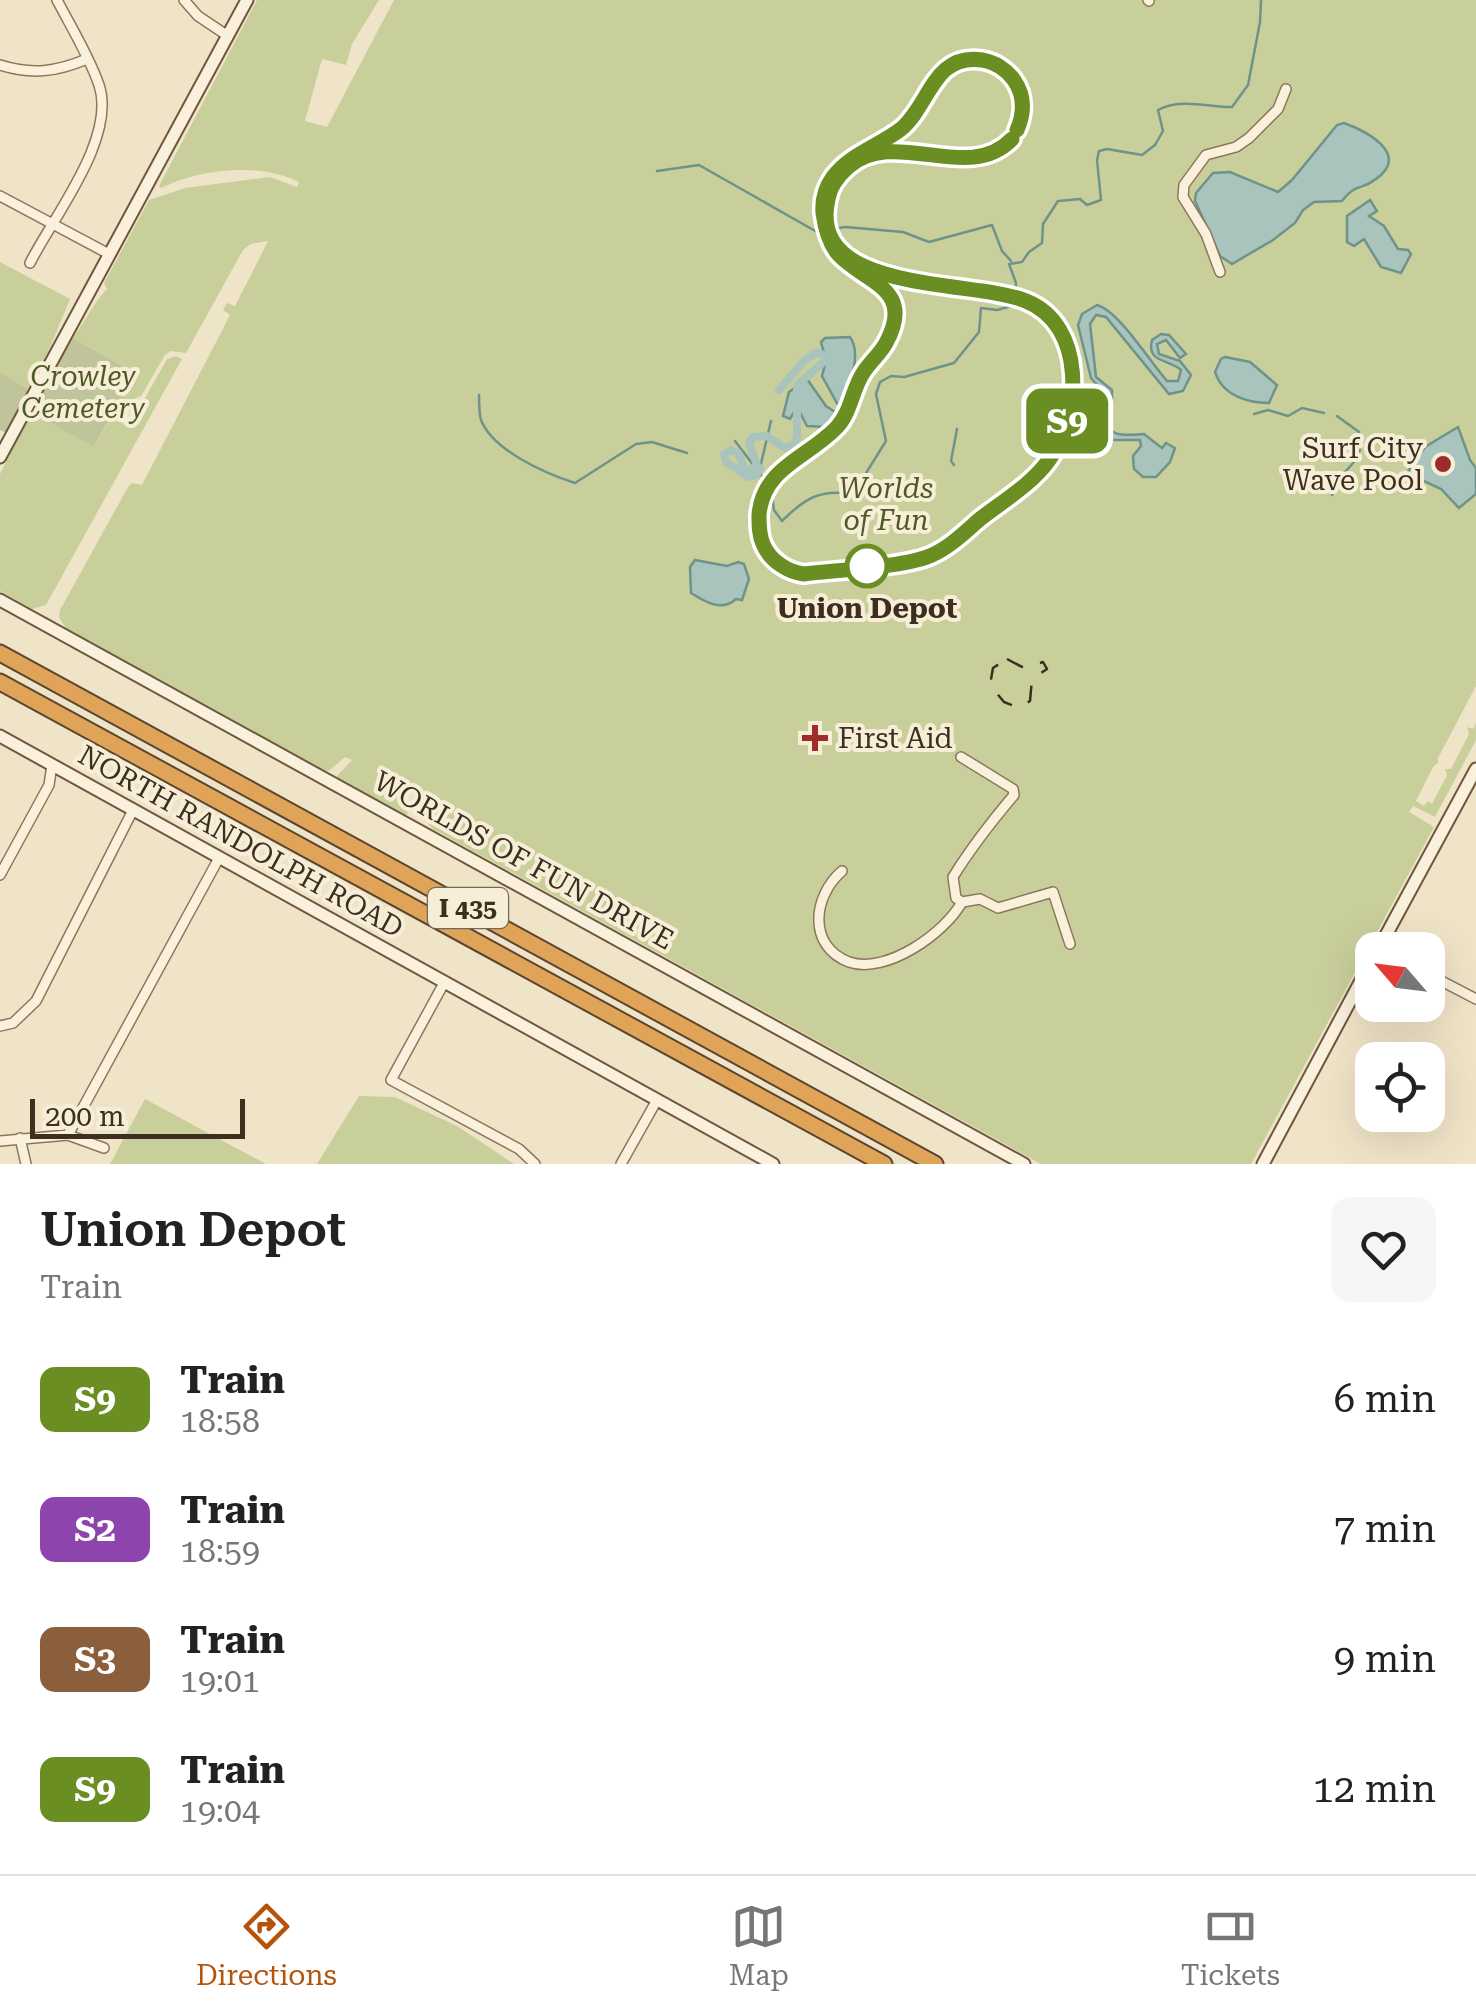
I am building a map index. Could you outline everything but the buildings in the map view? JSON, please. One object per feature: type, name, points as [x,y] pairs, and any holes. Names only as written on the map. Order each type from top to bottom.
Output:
[{"type":"highway","name":"I 435","points":[[0,653],[935,1164]]},
{"type":"highway","name":"I 435","points":[[0,682],[884,1164]]},
{"type":"main road","points":[[0,456],[247,0]]},
{"type":"main road","name":"WORLDS OF FUN DRIVE","points":[[0,600],[1024,1164]]},
{"type":"main road","name":"NORTH RANDOLPH ROAD","points":[[0,736],[773,1164]]},
{"type":"main road","points":[[1389,932],[1476,768]]},
{"type":"main road","points":[[1263,1164],[1355,992]]},
{"type":"street","points":[[30,264],[98,134],[102,111],[100,87],[57,0]]},
{"type":"street","points":[[184,0],[198,16],[228,36]]},
{"type":"street","points":[[0,65],[35,73],[63,70],[87,59]]},
{"type":"street","points":[[1220,272],[1206,234],[1183,197],[1184,185],[1200,159],[1236,146],[1260,128],[1278,109],[1286,89]]},
{"type":"street","points":[[0,196],[109,254]]},
{"type":"street","points":[[960,757],[1013,789],[1014,795],[994,815],[967,860],[952,876],[956,898],[962,902]]},
{"type":"street","points":[[0,874],[49,785],[52,765]]},
{"type":"street","points":[[49,785],[65,772]]},
{"type":"street","points":[[0,1026],[13,1023],[36,1001],[133,810]]},
{"type":"street","points":[[68,1136],[219,858]]},
{"type":"street","points":[[842,871],[825,888],[818,912],[825,942],[851,962],[865,963],[906,953],[945,924],[962,902],[980,898],[998,908],[1052,892],[1070,944]]},
{"type":"street","points":[[444,983],[392,1080],[519,1149],[536,1164]]},
{"type":"street","points":[[1445,983],[1476,999]]},
{"type":"street","points":[[621,1164],[656,1100]]},
{"type":"street","points":[[0,1141],[68,1136],[104,1148]]},
{"type":"street","points":[[20,1138],[26,1164]]},
{"type":"green space","name":"Worlds of Fun","points":[[257,0],[379,0],[352,44],[346,65],[322,59],[305,121],[327,127],[394,0],[1476,0],[1476,686],[1416,801],[1424,806],[1428,801],[1432,804],[1447,775],[1445,769],[1451,769],[1469,734],[1467,727],[1473,729],[1476,723],[1476,740],[1435,817],[1413,806],[1409,812],[1434,827],[1377,932],[1355,932],[1355,972],[1251,1164],[1041,1164],[433,829],[420,815],[414,794],[394,784],[408,814],[404,815],[339,782],[337,776],[352,760],[345,757],[321,773],[67,630],[59,617],[60,610],[128,487],[132,483],[142,485],[230,315],[223,310],[227,303],[235,306],[268,241],[243,250],[186,353],[171,351],[165,355],[141,396],[127,402],[117,420],[129,427],[167,359],[182,359],[46,605],[32,609],[0,591],[0,474],[31,412],[95,446],[135,373],[73,338],[107,289],[104,283],[149,200],[185,188],[270,177],[297,187],[299,182],[266,172],[230,170],[159,186]]},
{"type":"green space","points":[[0,262],[70,299],[32,391],[0,372]]},
{"type":"green space","name":"Crowley Cemetery","points":[[73,338],[135,373],[94,447],[31,412]]},
{"type":"green space","points":[[0,372],[32,391],[8,434],[0,430]]},
{"type":"green space","points":[[359,1096],[395,1097],[457,1126],[514,1164],[317,1164]]},
{"type":"green space","points":[[145,1099],[266,1164],[110,1164]]},
{"type":"water","points":[[1344,123],[1381,145],[1389,161],[1386,170],[1342,201],[1314,202],[1273,240],[1232,264],[1220,256],[1195,201],[1196,193],[1213,173],[1230,172],[1278,192],[1337,125]]},
{"type":"water","points":[[1370,200],[1377,211],[1369,216],[1384,226],[1398,249],[1411,254],[1401,273],[1381,267],[1364,239],[1354,246],[1347,242],[1347,216]]},
{"type":"water","points":[[1097,305],[1115,317],[1167,381],[1178,381],[1181,370],[1155,357],[1152,340],[1161,334],[1169,335],[1186,354],[1180,358],[1166,340],[1157,344],[1159,354],[1180,361],[1191,375],[1183,391],[1169,394],[1106,317],[1096,315],[1090,324],[1096,377],[1112,390],[1112,401],[1104,417],[1106,424],[1119,434],[1144,434],[1162,448],[1166,443],[1175,448],[1170,462],[1156,477],[1143,477],[1134,469],[1133,456],[1141,446],[1140,440],[1114,440],[1101,425],[1105,394],[1091,378],[1078,325],[1082,314]]},
{"type":"water","points":[[850,337],[855,353],[853,371],[838,405],[822,376],[826,361],[821,342],[825,338]]},
{"type":"water","points":[[1225,357],[1250,362],[1277,385],[1269,403],[1244,399],[1223,387],[1215,372]]},
{"type":"water","points":[[807,379],[826,406],[838,414],[826,427],[807,426],[797,407],[790,419],[783,416],[789,392]]},
{"type":"water","name":"Surf City Wave Pool","points":[[1458,427],[1476,468],[1476,494],[1459,508],[1441,489],[1407,473],[1425,447]]},
{"type":"water","points":[[695,560],[727,566],[744,564],[749,579],[742,600],[719,605],[691,593],[690,567]]},
{"type":"waterway","points":[[735,441],[771,488],[774,510],[782,521],[814,497],[853,494],[886,441],[876,394],[880,382],[891,376],[904,377],[954,363],[979,332],[981,308],[997,310],[1015,305],[1016,283],[1009,264],[1022,262],[1042,243],[1043,224],[1058,201],[1080,199],[1087,205],[1101,200],[1099,151],[1142,155],[1155,145],[1163,131],[1158,110],[1167,106],[1232,107],[1248,85],[1261,0]]},
{"type":"waterway","points":[[657,171],[699,165],[817,232],[845,227],[903,232],[929,242],[992,225],[1002,251],[1011,261]]},
{"type":"waterway","points":[[760,468],[757,475],[748,477],[726,462],[724,454],[730,450],[738,453],[744,468],[751,470],[757,465],[749,443],[753,437],[767,436],[785,448],[794,445],[797,385],[826,360],[823,355],[817,352],[804,361],[779,390]]},
{"type":"waterway","points":[[479,395],[481,420],[497,442],[536,467],[575,483],[636,444],[652,442],[687,453]]},
{"type":"waterway","points":[[1254,414],[1268,410],[1288,416],[1302,408],[1324,413]]},
{"type":"waterway","points":[[1332,495],[1356,459],[1360,443],[1359,432],[1337,416]]},
{"type":"waterway","points":[[760,468],[771,421]]},
{"type":"waterway","points":[[954,465],[951,461],[957,429]]},
{"type":"railway","points":[[972,60],[1002,71],[1020,95],[1020,125],[1012,138],[999,150],[980,157],[873,153],[854,162],[836,180],[828,201],[828,223],[845,256],[871,270],[1006,297],[1040,310],[1052,320],[1062,332],[1072,367],[1070,411],[1064,430],[1034,474],[936,553],[917,560],[796,573],[776,561],[763,544],[759,529],[763,492],[782,469],[841,422],[862,373],[887,342],[894,317],[891,301],[883,289],[845,258],[834,246],[826,230],[825,190],[845,165],[905,125],[940,76],[959,63],[972,60]]},
{"type":"railway","points":[[1007,659],[1024,668],[1043,662],[1047,669],[1032,679],[1030,701],[1019,708],[1004,702],[990,685],[993,668],[1007,659]]},
{"type":"train","name":"S9","points":[[1012,139],[1000,150],[977,158],[886,151],[868,154],[834,182],[827,216],[836,244],[864,268],[1021,299],[1052,318],[1067,348],[1072,380],[1068,421],[1058,446],[1030,480],[931,556],[804,574],[778,564],[761,541],[762,496],[776,473],[827,436],[842,420],[864,370],[887,342],[893,319],[892,304],[884,288],[838,254],[829,238],[822,204],[831,180],[848,162],[906,124],[940,73],[956,63],[987,61],[1008,74],[1021,95],[1022,117],[1017,130]]},
{"type":"place","name":"Surf City Wave Pool","points":[[1443,464]]},
{"type":"place","name":"Union Depot","points":[[867,566]]},
{"type":"place","name":"First Aid","points":[[815,738]]}]
